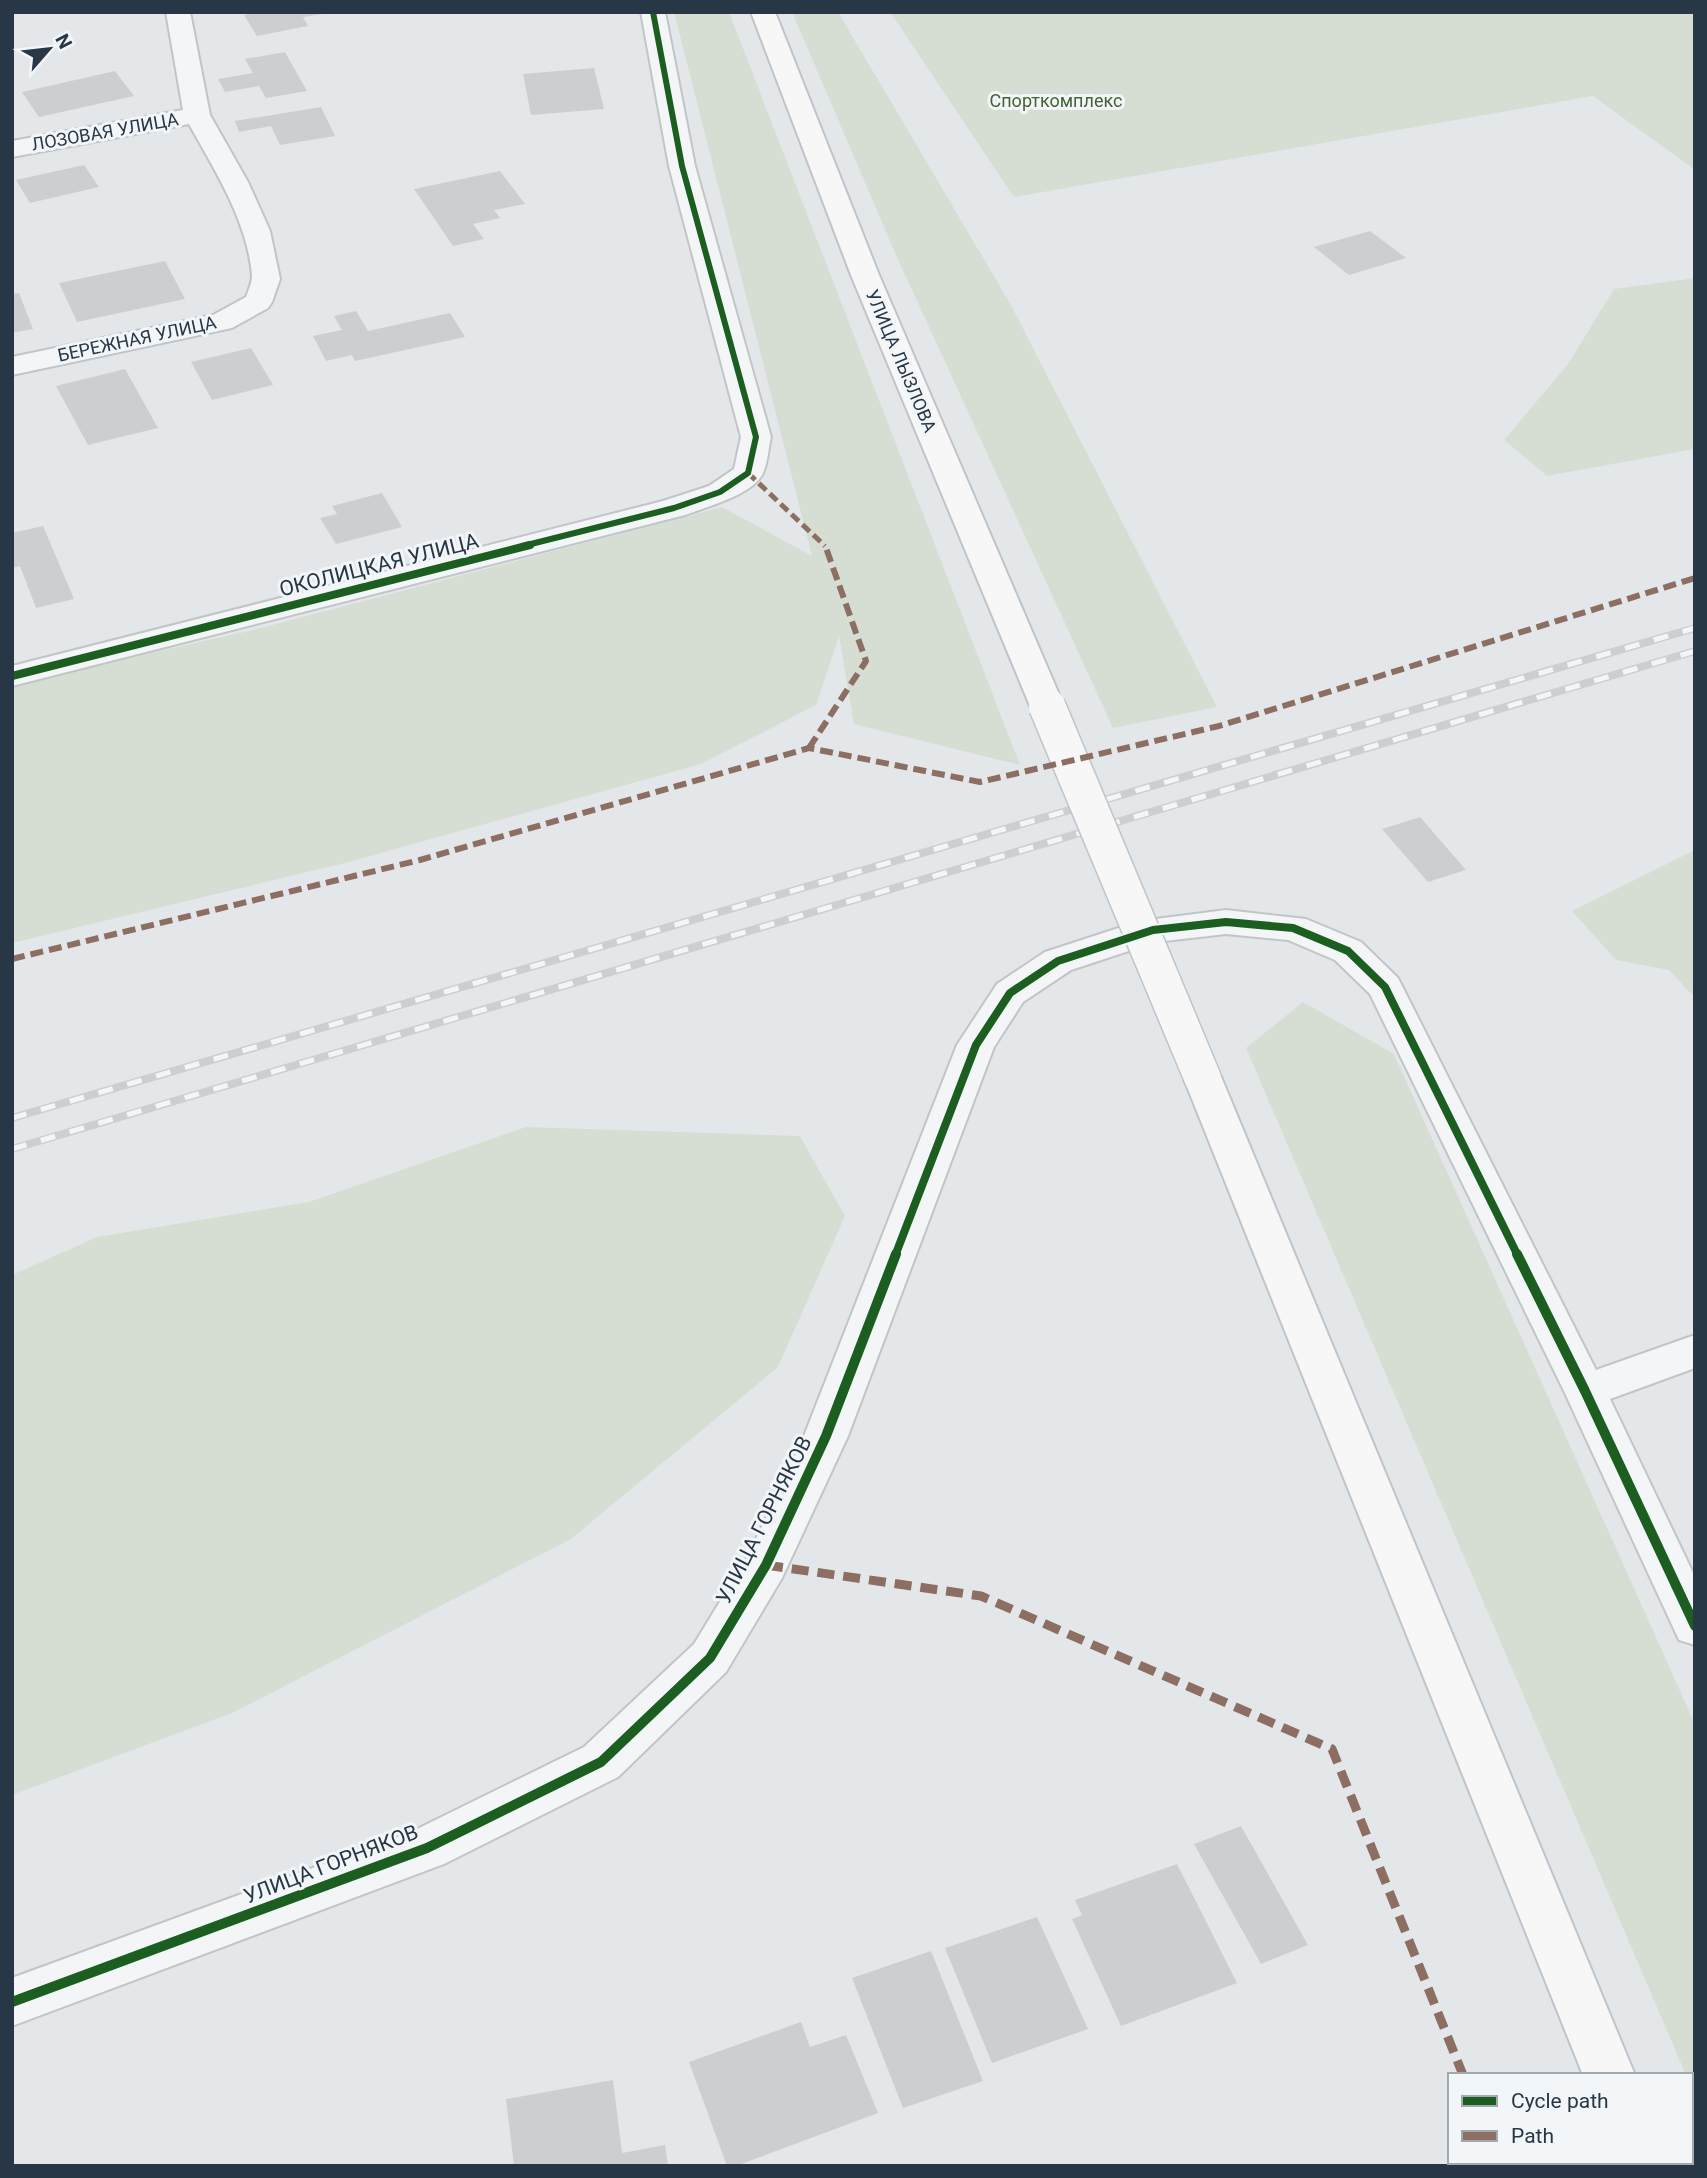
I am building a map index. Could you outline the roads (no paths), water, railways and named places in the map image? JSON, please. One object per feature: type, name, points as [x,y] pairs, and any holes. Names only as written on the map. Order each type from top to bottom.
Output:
[{"type":"main road","name":"УЛИЦА ЛЫЗЛОВА","points":[[762,12],[865,275],[1203,1079],[1608,2073]]},
{"type":"street","points":[[178,12],[197,115]]},
{"type":"street","name":"ОКОЛИЦКАЯ УЛИЦА","points":[[12,676],[674,508],[720,492],[748,473],[756,438],[682,166],[653,12]]},
{"type":"street","name":"ЛОЗОВАЯ УЛИЦА","points":[[12,149],[197,115]]},
{"type":"street","name":"БЕРЕЖНАЯ УЛИЦА","points":[[12,366],[222,321],[258,302],[266,279],[256,231],[235,182],[197,115]]},
{"type":"street","name":"УЛИЦА ГОРНЯКОВ","points":[[12,2003],[427,1848],[601,1762],[710,1658],[766,1565],[827,1436],[976,1045],[1010,993],[1058,961],[1153,930],[1226,922],[1293,928],[1348,951],[1385,987],[1585,1391],[1695,1626]]},
{"type":"street","points":[[1585,1391],[1695,1351]]},
{"type":"railway","points":[[12,1118],[1695,628]]},
{"type":"railway","points":[[12,1149],[1695,651]]},
{"type":"park label","name":"Спорткомплекс","points":[[1056,101]]}]
